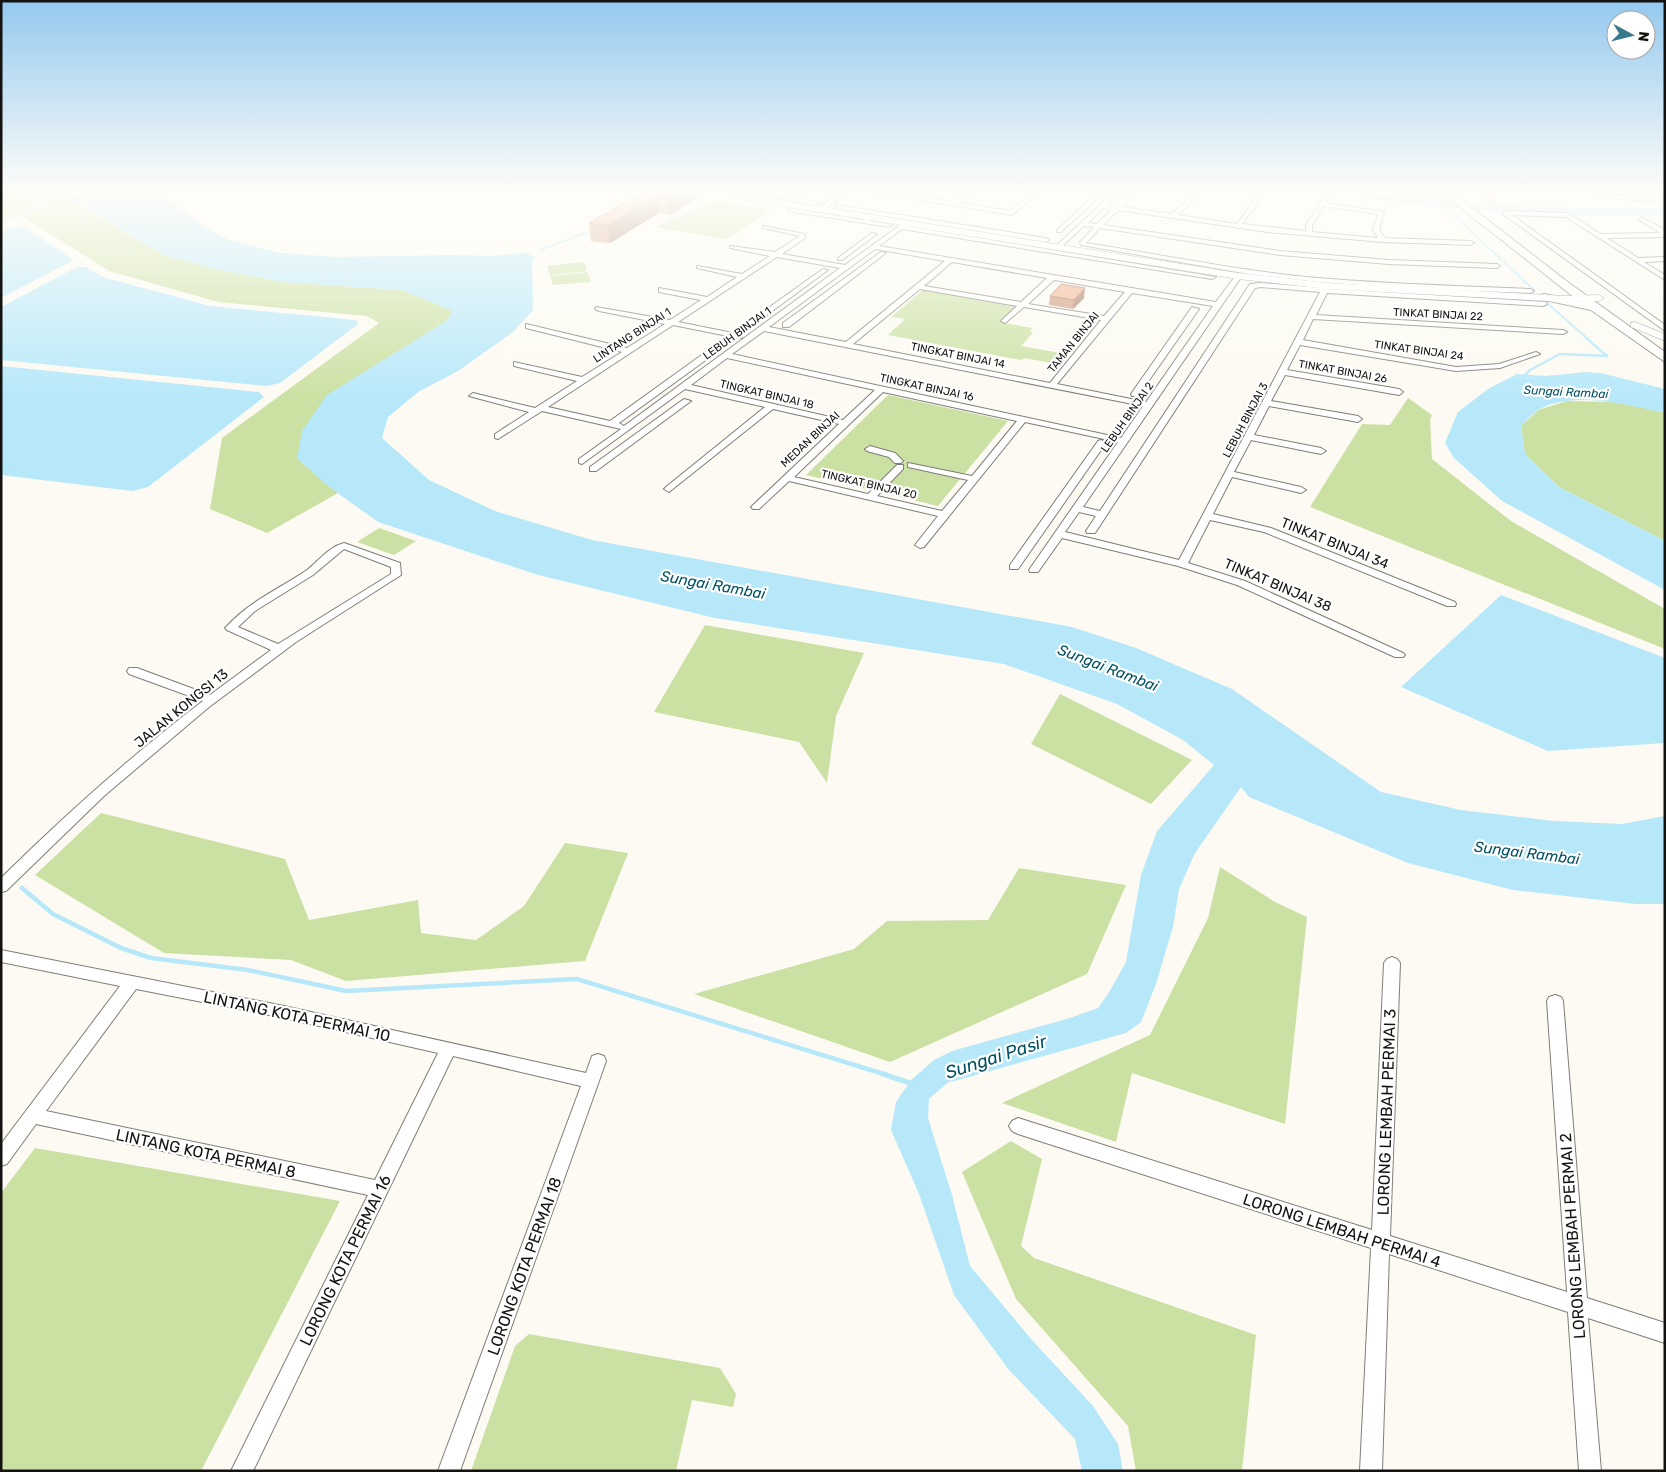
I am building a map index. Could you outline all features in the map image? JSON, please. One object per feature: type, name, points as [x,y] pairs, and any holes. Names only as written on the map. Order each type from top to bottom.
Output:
[{"type":"main road","points":[[1536,262],[1565,285],[1635,325],[1665,346]]},
{"type":"main road","points":[[1540,262],[1665,358]]},
{"type":"main road","points":[[1544,300],[1561,292],[1565,285]]},
{"type":"main road","points":[[1544,300],[1572,302],[1591,300]]},
{"type":"street","name":"LINTANG BINJAI 1","points":[[498,436],[764,262]]},
{"type":"street","points":[[817,262],[846,267]]},
{"type":"street","name":"LEBUH BINJAI 1","points":[[582,461],[853,262]]},
{"type":"street","points":[[786,325],[871,262]]},
{"type":"street","points":[[847,345],[950,262]]},
{"type":"street","points":[[962,262],[1218,305]]},
{"type":"street","points":[[1134,262],[1238,276],[1487,292],[1510,299]]},
{"type":"street","points":[[1152,262],[1212,277]]},
{"type":"street","points":[[1173,262],[1290,279],[1326,289]]},
{"type":"street","points":[[1385,262],[1497,266]]},
{"type":"street","points":[[1571,262],[1665,329]]},
{"type":"street","points":[[1639,262],[1665,278]]},
{"type":"street","points":[[699,267],[743,276]]},
{"type":"street","name":"LEBUH BINJAI 1","points":[[612,424],[825,270]]},
{"type":"street","name":"LEBUH BINJAI 2","points":[[1034,570],[1238,276]]},
{"type":"street","points":[[1005,321],[1053,277]]},
{"type":"street","points":[[1088,536],[1253,286],[1510,299],[1591,300]]},
{"type":"street","points":[[919,287],[1106,319]]},
{"type":"street","name":"LEBUH BINJAI 3","points":[[1182,564],[1326,289]]},
{"type":"street","points":[[662,290],[707,299]]},
{"type":"street","name":"TAMAN BINJAI","points":[[1052,386],[1130,290]]},
{"type":"street","points":[[1387,293],[1530,291]]},
{"type":"street","points":[[599,309],[749,338]]},
{"type":"street","points":[[1136,394],[1195,309]]},
{"type":"street","points":[[785,312],[799,314]]},
{"type":"street","points":[[1189,316],[1208,320]]},
{"type":"street","name":"TINKAT BINJAI 22","points":[[1312,317],[1436,326],[1563,332]]},
{"type":"street","points":[[1635,325],[1665,338]]},
{"type":"street","points":[[529,326],[629,351]]},
{"type":"street","name":"TINGKAT BINJAI 14","points":[[763,328],[1149,405]]},
{"type":"street","name":"TINKAT BINJAI 24","points":[[1298,342],[1456,369],[1500,366],[1536,354]]},
{"type":"street","name":"TINGKAT BINJAI 16","points":[[725,356],[1124,441]]},
{"type":"street","points":[[517,364],[583,380]]},
{"type":"street","name":"TINKAT BINJAI 26","points":[[1283,372],[1399,392]]},
{"type":"street","points":[[1145,381],[1163,384]]},
{"type":"street","name":"TINGKAT BINJAI 18","points":[[683,386],[845,423]]},
{"type":"street","name":"MEDAN BINJAI","points":[[756,507],[882,389]]},
{"type":"street","points":[[473,396],[627,427]]},
{"type":"street","points":[[593,469],[687,400]]},
{"type":"street","points":[[1266,403],[1358,419]]},
{"type":"street","points":[[669,489],[772,406]]},
{"type":"street","points":[[654,408],[671,412]]},
{"type":"street","points":[[920,545],[1023,419]]},
{"type":"street","points":[[1248,437],[1321,450]]},
{"type":"street","points":[[1014,567],[1100,443]]},
{"type":"street","points":[[870,449],[892,454],[899,464]]},
{"type":"street","points":[[870,497],[899,464],[907,460],[911,465],[974,479]]},
{"type":"street","points":[[1229,474],[1302,490]]},
{"type":"street","name":"TINGKAT BINJAI 20","points":[[787,478],[945,515]]},
{"type":"street","points":[[1077,508],[1101,514]]},
{"type":"street","name":"TINKAT BINJAI 34","points":[[1207,516],[1267,530],[1451,604]]},
{"type":"street","name":"TINKAT BINJAI 38","points":[[1059,534],[1088,536],[1240,583],[1399,655]]},
{"type":"street","name":"JALAN KONGSI 13","points":[[1,887],[36,851],[109,785],[213,700],[279,649],[396,575],[396,565],[344,546],[338,548],[319,565],[256,604],[240,617],[231,628],[233,631],[279,649]]},
{"type":"street","points":[[133,671],[213,700]]},
{"type":"street","name":"LINTANG KOTA PERMAI 10","points":[[3,959],[63,971],[133,981],[591,1081]]},
{"type":"street","name":"LORONG LEMBAH PERMAI 3","points":[[1371,1471],[1392,964]]},
{"type":"street","points":[[1,1158],[133,981]]},
{"type":"street","name":"LORONG LEMBAH PERMAI 2","points":[[1555,1000],[1590,1471]]},
{"type":"street","name":"LORONG KOTA PERMAI 16","points":[[242,1471],[448,1049]]},
{"type":"street","name":"LORONG KOTA PERMAI 18","points":[[449,1471],[598,1061]]},
{"type":"street","name":"LINTANG KOTA PERMAI 8","points":[[33,1116],[380,1189]]},
{"type":"street","name":"LORONG LEMBAH PERMAI 4","points":[[1018,1126],[1665,1333]]},
{"type":"green space","points":[[94,262],[189,262],[283,282],[402,290],[454,311],[446,321],[297,458],[338,493],[267,533],[210,509],[222,438],[379,323],[367,316],[218,302],[109,271]]},
{"type":"green space","points":[[584,262],[587,271],[550,275],[547,266]]},
{"type":"green space","points":[[587,272],[591,282],[553,285],[550,276]]},
{"type":"green space","points":[[923,290],[1015,307],[1000,322],[1032,328],[1030,332],[1033,333],[1021,346],[1066,354],[1057,364],[1024,358],[1021,360],[888,335],[905,319],[891,317]]},
{"type":"green space","points":[[888,395],[1008,421],[938,506],[806,475]]},
{"type":"green space","points":[[1408,398],[1432,415],[1430,420],[1432,459],[1511,521],[1665,609],[1665,649],[1310,507],[1362,424],[1390,425]]},
{"type":"green space","points":[[1567,401],[1619,402],[1665,413],[1665,541],[1559,487],[1525,454],[1521,426],[1538,410]]},
{"type":"green space","points":[[379,528],[416,541],[394,555],[357,542]]},
{"type":"green space","points":[[705,625],[864,653],[836,716],[827,783],[799,742],[654,712]]},
{"type":"green space","points":[[1060,694],[1192,760],[1151,804],[1031,744]]},
{"type":"green space","points":[[101,813],[285,859],[309,920],[418,900],[421,933],[476,940],[524,906],[565,843],[628,853],[585,961],[346,981],[291,960],[164,953],[35,875]]},
{"type":"green space","points":[[1220,867],[1275,902],[1307,917],[1285,1124],[1132,1073],[1116,1142],[1002,1103],[1150,1035],[1208,918]]},
{"type":"green space","points":[[1019,868],[1126,885],[1087,974],[890,1062],[694,994],[854,949],[887,921],[988,920]]},
{"type":"green space","points":[[1011,1141],[1042,1159],[1021,1246],[1034,1258],[1256,1335],[1242,1471],[1136,1471],[1128,1426],[1016,1299],[962,1172]]},
{"type":"green space","points":[[35,1148],[340,1201],[201,1471],[1,1471],[1,1193]]},
{"type":"green space","points":[[529,1334],[720,1368],[736,1394],[733,1407],[692,1400],[676,1471],[471,1471],[515,1346]]},
{"type":"water","points":[[1,262],[70,262],[70,262],[1,298]]},
{"type":"water","points":[[189,262],[533,262],[533,310],[513,332],[458,371],[418,392],[388,417],[382,438],[429,480],[495,511],[592,540],[1072,627],[1136,648],[1232,689],[1381,792],[1461,810],[1554,821],[1622,824],[1665,816],[1665,904],[1636,904],[1513,890],[1408,863],[1249,797],[1241,787],[1195,853],[1179,889],[1173,927],[1156,984],[1141,1022],[1126,1033],[947,1083],[929,1099],[928,1118],[952,1195],[970,1266],[1032,1340],[1093,1406],[1118,1444],[1123,1471],[1082,1471],[1075,1439],[1009,1370],[954,1295],[919,1194],[891,1130],[896,1102],[911,1080],[934,1060],[952,1051],[1070,1018],[1098,1008],[1126,962],[1141,875],[1157,831],[1214,765],[1183,740],[1117,704],[1004,664],[715,618],[538,575],[378,522],[328,486],[297,458],[302,431],[327,395],[446,321],[453,311],[402,290],[283,282]]},
{"type":"water","points":[[77,267],[85,267],[103,277],[210,306],[356,320],[358,324],[280,383],[267,386],[1,360],[1,307]]},
{"type":"water","points":[[1,366],[259,392],[264,397],[148,487],[132,491],[1,475]]},
{"type":"water","name":"Sungai Rambai","points":[[1586,372],[1601,373],[1665,389],[1665,413],[1601,401],[1567,401],[1552,404],[1538,410],[1521,426],[1525,454],[1559,487],[1665,541],[1665,590],[1502,501],[1454,458],[1445,443],[1458,412],[1488,389],[1517,374],[1545,376]]},
{"type":"water","points":[[1501,595],[1665,658],[1665,743],[1548,751],[1401,687]]},
{"type":"building","points":[[1061,284],[1085,288],[1074,300],[1050,296]]},
{"type":"waterway","points":[[1504,262],[1534,290]]},
{"type":"waterway","points":[[1547,303],[1588,339]]},
{"type":"waterway","points":[[1523,377],[1530,370],[1560,354],[1607,356],[1586,338]]},
{"type":"waterway","points":[[22,888],[53,914],[121,948],[151,958],[248,970],[346,991],[577,979],[887,1075]]},
{"type":"waterway","points":[[883,1074],[913,1084]]},
{"type":"water label","name":"Sungai Pasir","points":[[996,1057]]}]
